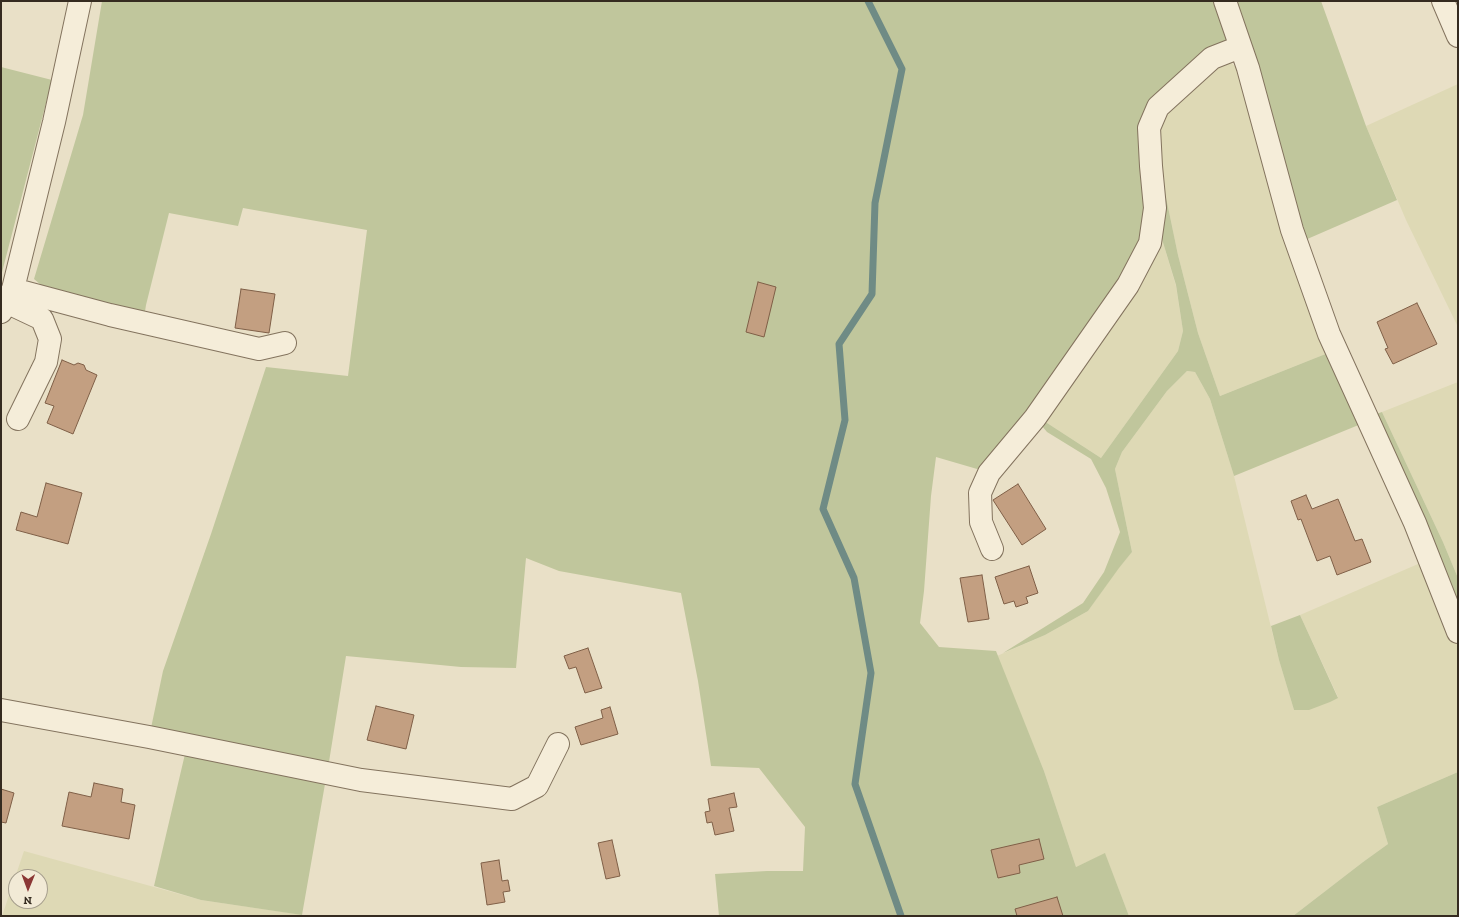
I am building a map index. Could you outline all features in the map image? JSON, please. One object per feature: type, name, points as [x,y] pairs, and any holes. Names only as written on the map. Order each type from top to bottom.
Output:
[{"type":"street","points":[[6,301],[54,122],[80,1]]},
{"type":"street","points":[[1224,1],[1248,68],[1292,230],[1329,334],[1415,523],[1458,632]]},
{"type":"street","points":[[1443,1],[1458,36]]},
{"type":"street","points":[[992,550],[981,522],[980,493],[989,473],[1035,418],[1128,286],[1150,243],[1155,208],[1149,128],[1158,107],[1212,58],[1240,47]]},
{"type":"street","points":[[6,301],[110,315],[259,349],[285,343]]},
{"type":"street","points":[[6,301],[42,319],[50,339],[46,362],[18,419]]},
{"type":"street","points":[[1,710],[157,738],[361,780],[512,799],[537,786],[558,744]]},
{"type":"shaded area","points":[[1231,63],[1243,73],[1328,353],[1220,396],[1198,333],[1178,255],[1162,178],[1157,121],[1216,66]]},
{"type":"shaded area","points":[[1458,84],[1457,325],[1406,220],[1366,126]]},
{"type":"shaded area","points":[[1161,236],[1176,286],[1183,331],[1178,351],[1101,458],[1044,421]]},
{"type":"shaded area","points":[[1187,371],[1195,372],[1210,399],[1234,476],[1279,660],[1294,710],[1338,697],[1300,615],[1425,561],[1458,643],[1458,772],[1377,807],[1388,844],[1293,916],[1129,916],[1105,854],[1076,867],[1044,771],[997,656],[1045,635],[1088,611],[1116,571],[1132,552],[1115,469],[1122,452],[1167,391]]},
{"type":"shaded area","points":[[1458,382],[1458,578],[1443,542],[1382,412]]},
{"type":"shaded area","points":[[24,851],[201,900],[311,916],[2,916],[8,898],[8,909],[48,909],[48,869],[18,869]]},
{"type":"green space","points":[[102,1],[1218,1],[1233,45],[1153,105],[1148,199],[1143,243],[1121,283],[984,471],[936,457],[931,496],[924,591],[920,623],[939,647],[996,651],[1044,771],[1076,867],[1105,853],[1129,916],[719,916],[715,874],[767,871],[803,871],[805,827],[759,768],[711,766],[698,681],[681,593],[559,571],[526,558],[516,668],[461,667],[346,656],[328,768],[151,728],[163,671],[211,534],[266,367],[348,376],[367,230],[243,208],[238,226],[169,213],[144,318],[41,285],[34,279],[83,115]]},
{"type":"green space","points":[[1230,1],[1321,1],[1366,126],[1397,200],[1305,240]]},
{"type":"green space","points":[[1,67],[52,80],[1,276]]},
{"type":"green space","points":[[1162,178],[1178,255],[1198,333],[1220,396],[1328,353],[1361,424],[1234,476],[1210,399],[1195,372],[1187,371],[1167,391],[1122,452],[1115,469],[1132,552],[1088,611],[1045,635],[1003,653],[1083,603],[1104,572],[1120,532],[1106,488],[1091,459],[1047,432],[1042,426],[1044,421],[1101,458],[1178,351],[1183,331],[1176,285],[1161,236]]},
{"type":"green space","points":[[1382,412],[1443,542],[1458,578],[1458,611],[1373,415]]},
{"type":"green space","points":[[1300,615],[1338,698],[1309,710],[1294,710],[1279,660],[1271,626]]},
{"type":"green space","points":[[185,754],[325,784],[302,915],[201,900],[154,886]]},
{"type":"green space","points":[[1458,772],[1458,916],[1293,916],[1388,844],[1377,807]]},
{"type":"building","points":[[758,282],[776,287],[764,337],[746,332]]},
{"type":"building","points":[[241,289],[275,294],[269,333],[235,328]]},
{"type":"building","points":[[1417,303],[1437,344],[1393,364],[1385,349],[1388,348],[1377,322]]},
{"type":"building","points":[[62,360],[74,365],[78,363],[84,365],[86,370],[97,375],[73,434],[47,423],[54,406],[45,403]]},
{"type":"building","points":[[46,483],[82,493],[68,544],[16,530],[21,512],[37,517]]},
{"type":"building","points":[[1018,484],[1046,529],[1022,545],[993,500]]},
{"type":"building","points":[[1306,495],[1312,509],[1338,499],[1355,541],[1362,539],[1371,562],[1337,575],[1330,556],[1317,561],[1301,519],[1298,520],[1291,501]]},
{"type":"building","points":[[1029,566],[1038,593],[1026,597],[1028,603],[1016,607],[1014,601],[1004,604],[995,577]]},
{"type":"building","points":[[982,575],[989,619],[968,622],[960,578]]},
{"type":"building","points":[[588,648],[602,688],[585,693],[576,667],[569,669],[564,656]]},
{"type":"building","points":[[376,706],[414,715],[406,749],[367,740]]},
{"type":"building","points":[[610,707],[618,734],[581,745],[575,727],[603,718],[601,710]]},
{"type":"building","points":[[94,783],[123,789],[121,802],[135,805],[129,839],[62,826],[69,792],[91,797]]},
{"type":"building","points":[[1,789],[14,793],[6,823],[1,822]]},
{"type":"building","points":[[734,793],[737,807],[729,808],[734,831],[715,835],[712,822],[707,823],[705,812],[710,811],[708,799]]},
{"type":"building","points":[[1039,839],[1044,859],[1019,865],[1020,873],[998,878],[991,850]]},
{"type":"building","points":[[612,840],[620,876],[606,879],[598,843]]},
{"type":"building","points":[[499,860],[502,881],[508,880],[510,891],[503,892],[505,902],[487,905],[481,863]]},
{"type":"building","points":[[1057,897],[1063,916],[1017,916],[1015,909]]},
{"type":"waterway","points":[[868,1],[902,69],[875,203],[872,294],[839,344],[845,420],[823,509],[854,578],[871,673],[855,784],[901,916]]}]
